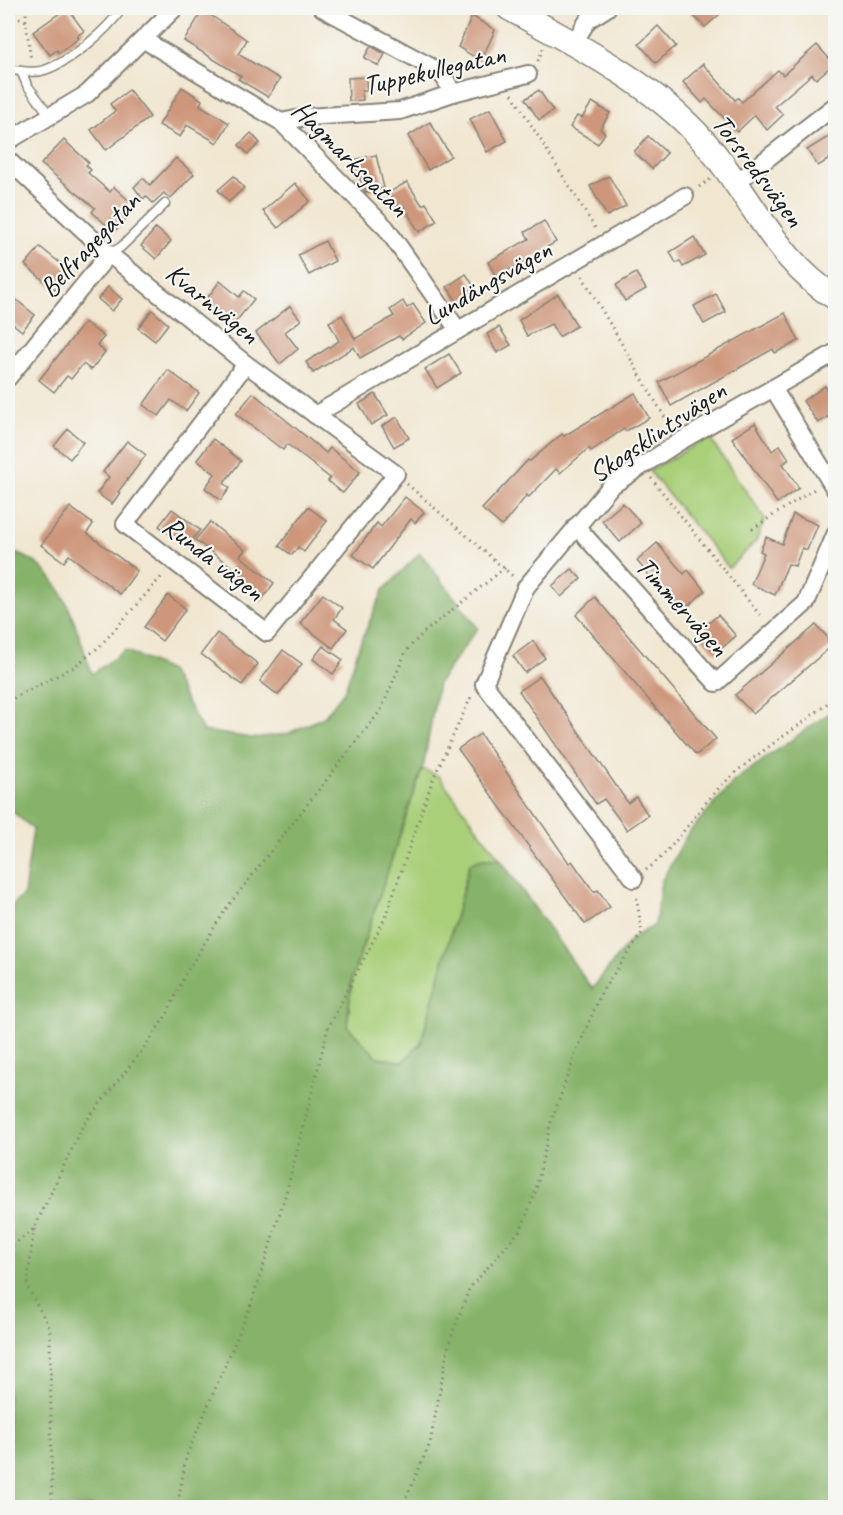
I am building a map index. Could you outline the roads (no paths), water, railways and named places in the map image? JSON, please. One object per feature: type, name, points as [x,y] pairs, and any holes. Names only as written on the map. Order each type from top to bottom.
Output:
[{"type":"street","points":[[8,141],[87,94],[174,8]]},
{"type":"street","points":[[322,8],[435,69],[444,77],[453,93]]},
{"type":"street","name":"Torsredsvägen","points":[[509,8],[573,44],[668,106],[698,134],[732,175],[781,250],[814,285],[836,298]]},
{"type":"street","points":[[573,44],[588,20],[607,8]]},
{"type":"street","name":"Hagmarksgatan","points":[[144,40],[281,122],[386,228],[458,330]]},
{"type":"street","name":"Tuppekullegatan","points":[[281,122],[306,117],[400,111],[453,93],[528,74]]},
{"type":"street","points":[[732,175],[836,105]]},
{"type":"street","name":"Kvarnvägen","points":[[8,160],[109,254],[246,364],[396,474]]},
{"type":"street","name":"Lundängsvägen","points":[[315,415],[606,245],[685,196]]},
{"type":"street","name":"Belfragegatan","points":[[8,378],[109,254]]},
{"type":"street","name":"Skogsklintsvägen","points":[[634,879],[484,684],[526,587],[611,486],[679,442],[836,352]]},
{"type":"street","name":"Runda vägen","points":[[246,364],[125,524],[267,633],[396,474]]},
{"type":"street","points":[[773,388],[832,485]]},
{"type":"street","name":"Timmervägen","points":[[576,526],[716,683],[806,603],[836,533]]},
{"type":"lane","points":[[8,69],[32,72],[49,68],[84,46],[114,20],[122,8]]},
{"type":"lane","points":[[21,71],[27,85],[51,117]]},
{"type":"lane","name":"Belfragegatan","points":[[109,254],[121,247],[165,204]]}]
